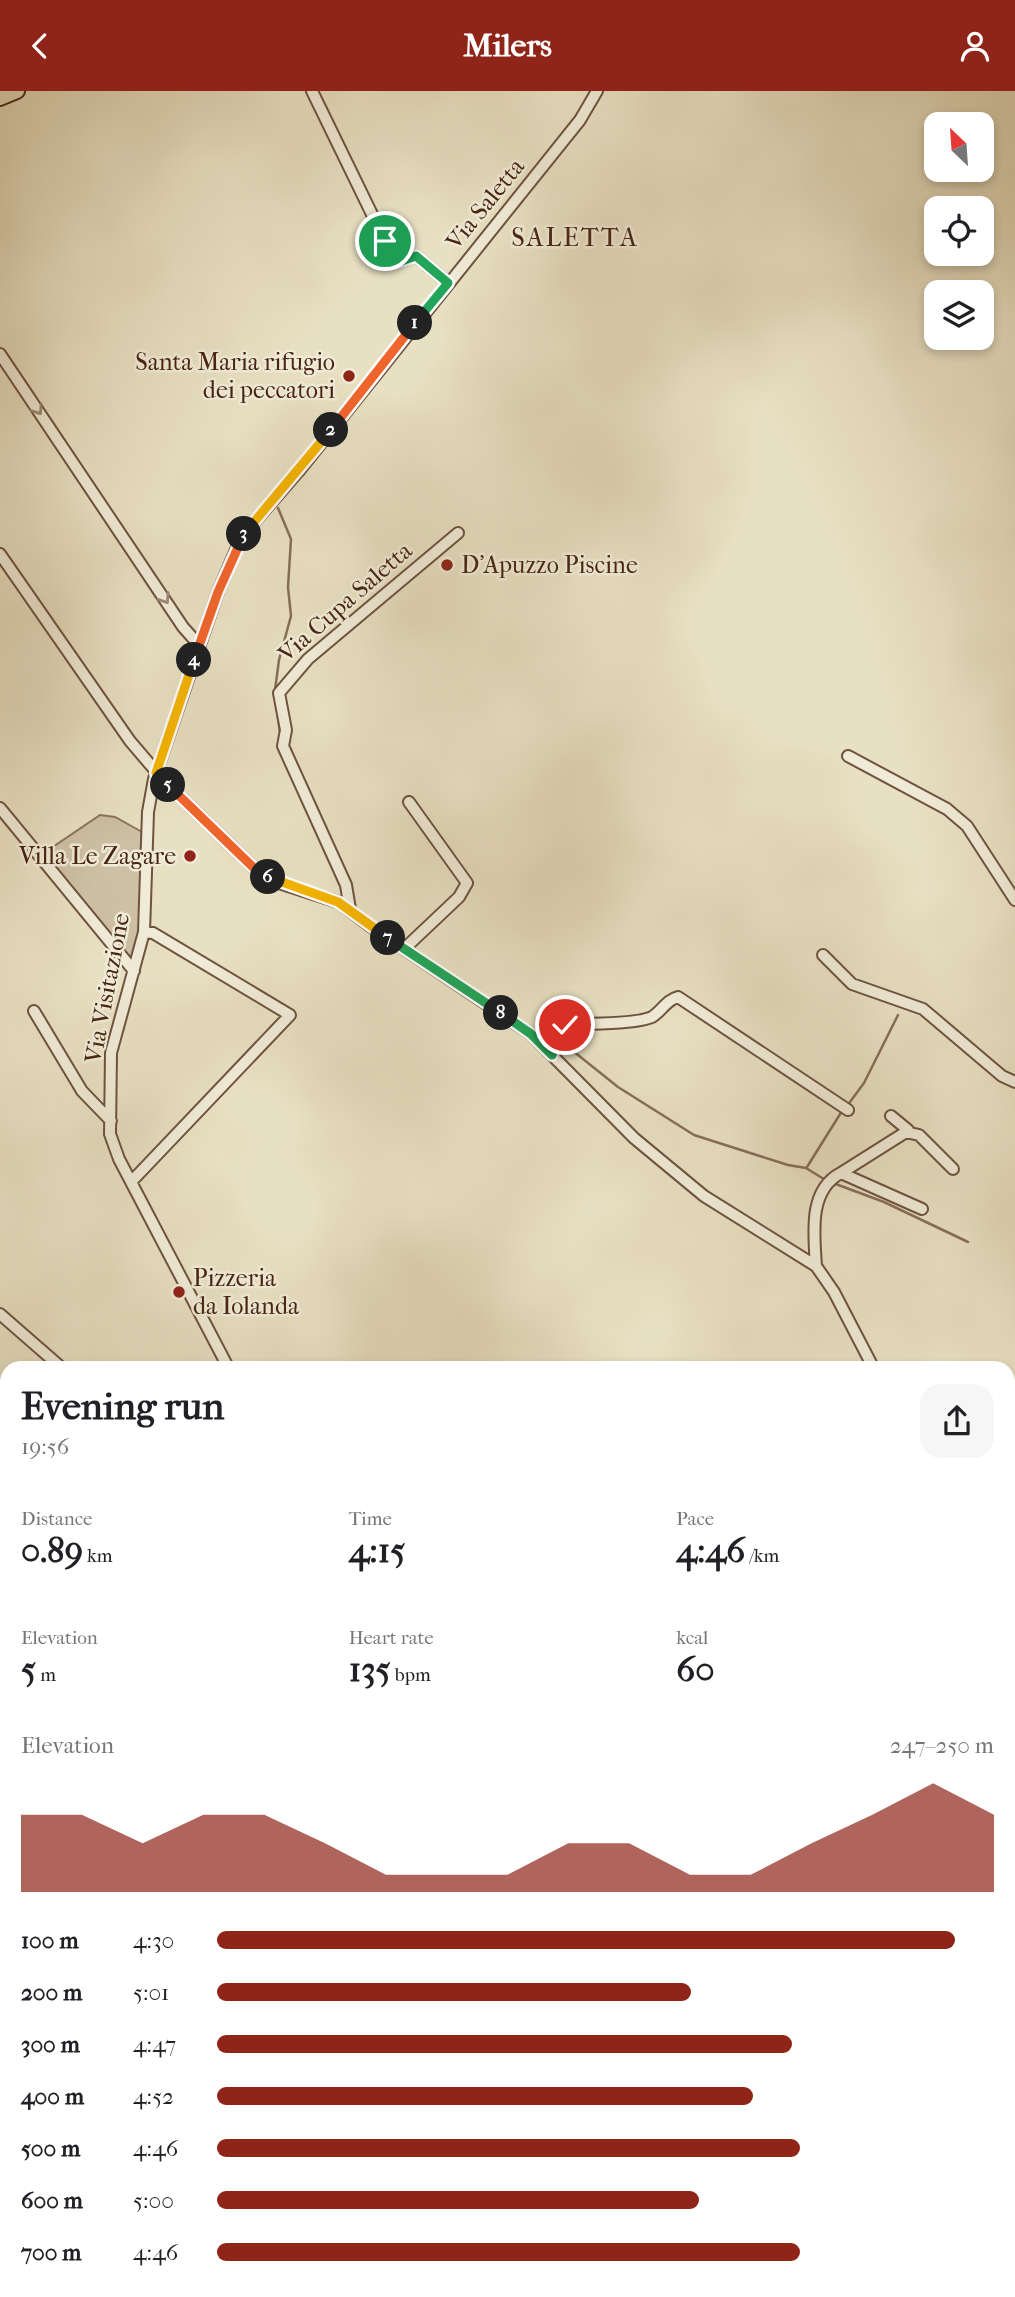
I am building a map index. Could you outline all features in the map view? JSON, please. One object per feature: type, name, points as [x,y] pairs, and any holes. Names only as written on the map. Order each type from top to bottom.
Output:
[{"type":"main road","points":[[0,98],[17,91]]},
{"type":"street","points":[[312,91],[385,241],[398,262],[416,256],[448,283]]},
{"type":"street","name":"Via Saletta","points":[[156,773],[218,592],[248,527],[298,472],[580,120],[597,91]]},
{"type":"street","points":[[0,353],[183,627],[199,645]]},
{"type":"street","name":"Via Cupa Saletta","points":[[350,909],[346,885],[284,745],[286,730],[279,693],[308,659],[458,533]]},
{"type":"street","points":[[0,554],[130,741],[156,773],[257,871],[276,882],[350,909],[408,944],[531,1034],[553,1046],[634,1138],[704,1196],[816,1266],[834,1292],[870,1361]]},
{"type":"street","points":[[848,756],[947,809],[967,826],[1015,900]]},
{"type":"street","name":"Via Visitazione","points":[[156,773],[148,812],[144,932],[111,1053],[110,1134],[131,1182],[225,1361]]},
{"type":"street","points":[[408,944],[459,897],[467,883],[409,802]]},
{"type":"street","points":[[0,808],[134,971]]},
{"type":"street","points":[[131,1182],[290,1015],[153,933],[144,932]]},
{"type":"street","points":[[822,955],[852,984],[923,1009],[1002,1076],[1015,1082]]},
{"type":"street","points":[[553,1046],[547,1025],[551,1021],[565,1025],[651,1017],[670,999],[678,997],[848,1110]]},
{"type":"street","points":[[34,1011],[82,1091],[111,1121]]},
{"type":"street","points":[[891,1116],[908,1130],[906,1132]]},
{"type":"street","points":[[816,1266],[814,1235],[819,1197],[828,1181],[906,1132],[919,1135],[953,1169]]},
{"type":"street","points":[[841,1173],[922,1209]]},
{"type":"street","points":[[0,1314],[54,1361]]},
{"type":"shaded area","points":[[100,815],[115,817],[142,832],[140,929],[131,961],[44,853]]},
{"type":"waterway","points":[[275,690],[279,660],[291,616],[288,587],[291,539],[278,508]]},
{"type":"waterway","points":[[275,697],[280,732]]},
{"type":"waterway","points":[[847,1106],[864,1083],[898,1015]]},
{"type":"waterway","points":[[559,1046],[573,1051],[618,1087],[694,1135],[788,1165],[806,1168],[827,1181]]},
{"type":"waterway","points":[[807,1167],[842,1111]]},
{"type":"waterway","points":[[833,1183],[884,1202],[968,1242]]},
{"type":"place","name":"Santa Maria rifugio dei peccatori","points":[[349,376]]},
{"type":"place","name":"D'Apuzzo Piscine","points":[[447,565]]},
{"type":"place","name":"Villa Le Zagare","points":[[190,856]]},
{"type":"place","name":"Pizzeria da Iolanda","points":[[179,1292]]},
{"type":"district","name":"SALETTA","points":[[575,237]]},
{"type":"route","points":[[385,241],[398,262],[416,256],[448,283],[298,472],[242,536],[218,592],[156,773],[257,871],[276,882],[338,902],[350,909],[370,926],[531,1034],[552,1055],[555,1045],[547,1025],[551,1021],[565,1025]]}]
